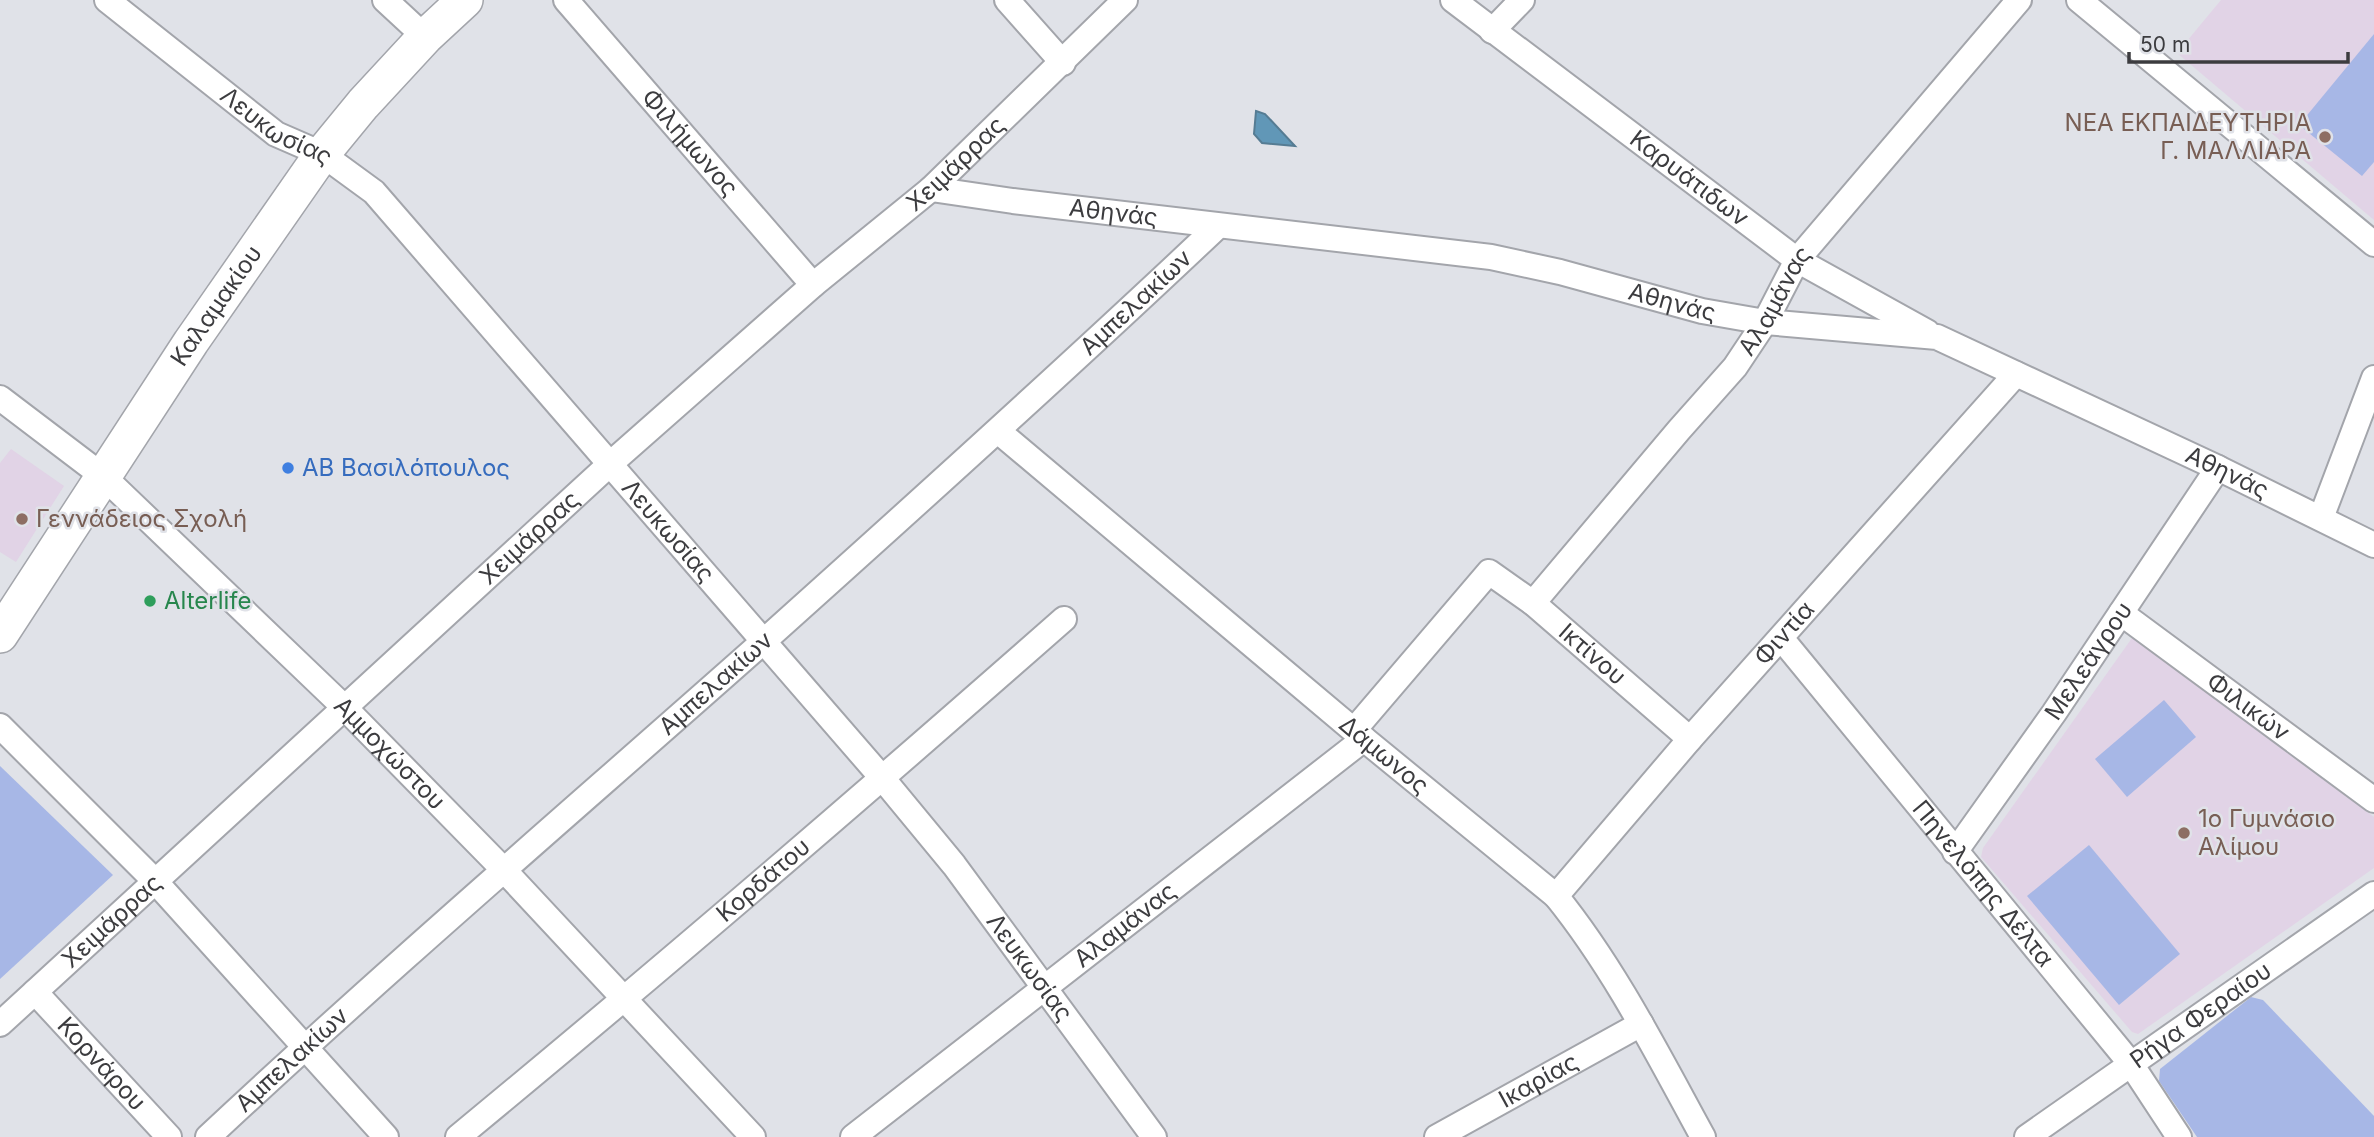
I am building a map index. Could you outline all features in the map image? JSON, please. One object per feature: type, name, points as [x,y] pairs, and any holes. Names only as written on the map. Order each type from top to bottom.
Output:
[{"type":"main road","name":"Καλαμακίου","points":[[0,635],[191,342],[321,154],[425,37],[465,0]]},
{"type":"street","name":"Λευκωσίας","points":[[107,0],[276,134],[321,154],[374,192],[883,779],[954,865],[1154,1137]]},
{"type":"street","points":[[386,0],[425,37]]},
{"type":"street","name":"Φιλήμωνος","points":[[566,0],[813,285]]},
{"type":"street","points":[[1007,0],[1063,62]]},
{"type":"street","name":"Χειμάρρας","points":[[0,1024],[610,464],[813,285],[931,189],[1125,0]]},
{"type":"street","name":"Καρυάτιδων","points":[[1453,0],[1797,260],[1937,337]]},
{"type":"street","points":[[1492,32],[1522,0]]},
{"type":"street","name":"Αλαμάνας","points":[[1533,603],[1678,430],[1735,367],[1765,322],[1797,260],[2019,0]]},
{"type":"street","points":[[2079,0],[2374,244]]},
{"type":"street","name":"Αθηνάς","points":[[931,189],[1491,257],[1560,272],[1702,311],[1765,322],[1937,337],[2218,468],[2374,545]]},
{"type":"street","name":"Αμπελακίων","points":[[208,1137],[503,869],[763,642],[998,431],[1219,226]]},
{"type":"street","name":"Φιντία","points":[[1556,896],[1690,739],[2016,374]]},
{"type":"street","points":[[2321,518],[2374,378]]},
{"type":"street","name":"Αμμοχώστου","points":[[0,398],[104,477],[345,708],[503,869],[753,1137]]},
{"type":"street","name":"Δάμωνος","points":[[998,431],[1359,735],[1556,896],[1580,927],[1640,1024],[1703,1137]]},
{"type":"street","name":"Μελεάγρου","points":[[1955,852],[2218,468]]},
{"type":"street","name":"Αλαμάνας","points":[[853,1137],[1359,735],[1489,572]]},
{"type":"street","name":"Ικτίνου","points":[[1489,572],[1533,603],[1690,739]]},
{"type":"street","name":"Φιλικών","points":[[2121,613],[2374,800]]},
{"type":"street","name":"Κορδάτου","points":[[458,1137],[625,1000],[883,779],[1064,619]]},
{"type":"street","name":"Πηνελόπης Δέλτα","points":[[1780,638],[2131,1064],[2179,1137]]},
{"type":"street","points":[[0,726],[154,880],[386,1137]]},
{"type":"street","name":"Ρήγα Φεραίου","points":[[2028,1137],[2374,894]]},
{"type":"street","name":"Κορνάρου","points":[[35,992],[169,1137]]},
{"type":"street","name":"Ικαρίας","points":[[1437,1137],[1640,1024]]},
{"type":"shaded area","name":"ΝΕΑ ΕΚΠΑΙΔΕΥΤΗΡΙΑ Γ. ΜΑΛΛΙΑΡΑ","points":[[2221,0],[2374,0],[2374,220],[2177,53]]},
{"type":"shaded area","points":[[2374,34],[2374,162],[2362,176],[2299,125]]},
{"type":"shaded area","points":[[1256,111],[1265,114],[1295,146],[1262,143],[1254,134]]},
{"type":"shaded area","name":"Γεννάδειος Σχολή","points":[[11,449],[64,486],[16,562],[0,552],[0,463]]},
{"type":"shaded area","name":"1ο Γυμνάσιο Αλίμου","points":[[2132,638],[2374,817],[2374,868],[2138,1034],[2132,1032],[1981,857],[1983,848]]},
{"type":"shaded area","points":[[2164,700],[2196,737],[2127,797],[2095,759]]},
{"type":"shaded area","points":[[0,766],[113,875],[0,979]]},
{"type":"shaded area","points":[[2089,845],[2180,954],[2119,1005],[2027,896]]},
{"type":"shaded area","points":[[2251,997],[2263,1000],[2374,1116],[2374,1137],[2197,1137],[2159,1081],[2160,1069]]},
{"type":"place","name":"ΝΕΑ ΕΚΠΑΙΔΕΥΤΗΡΙΑ Γ. ΜΑΛΛΙΑΡΑ","points":[[2325,137]]},
{"type":"place","name":"ΑΒ Βασιλόπουλος","points":[[288,468]]},
{"type":"place","name":"Γεννάδειος Σχολή","points":[[22,519]]},
{"type":"place","name":"Alterlife","points":[[150,601]]},
{"type":"place","name":"1ο Γυμνάσιο Αλίμου","points":[[2184,833]]}]
